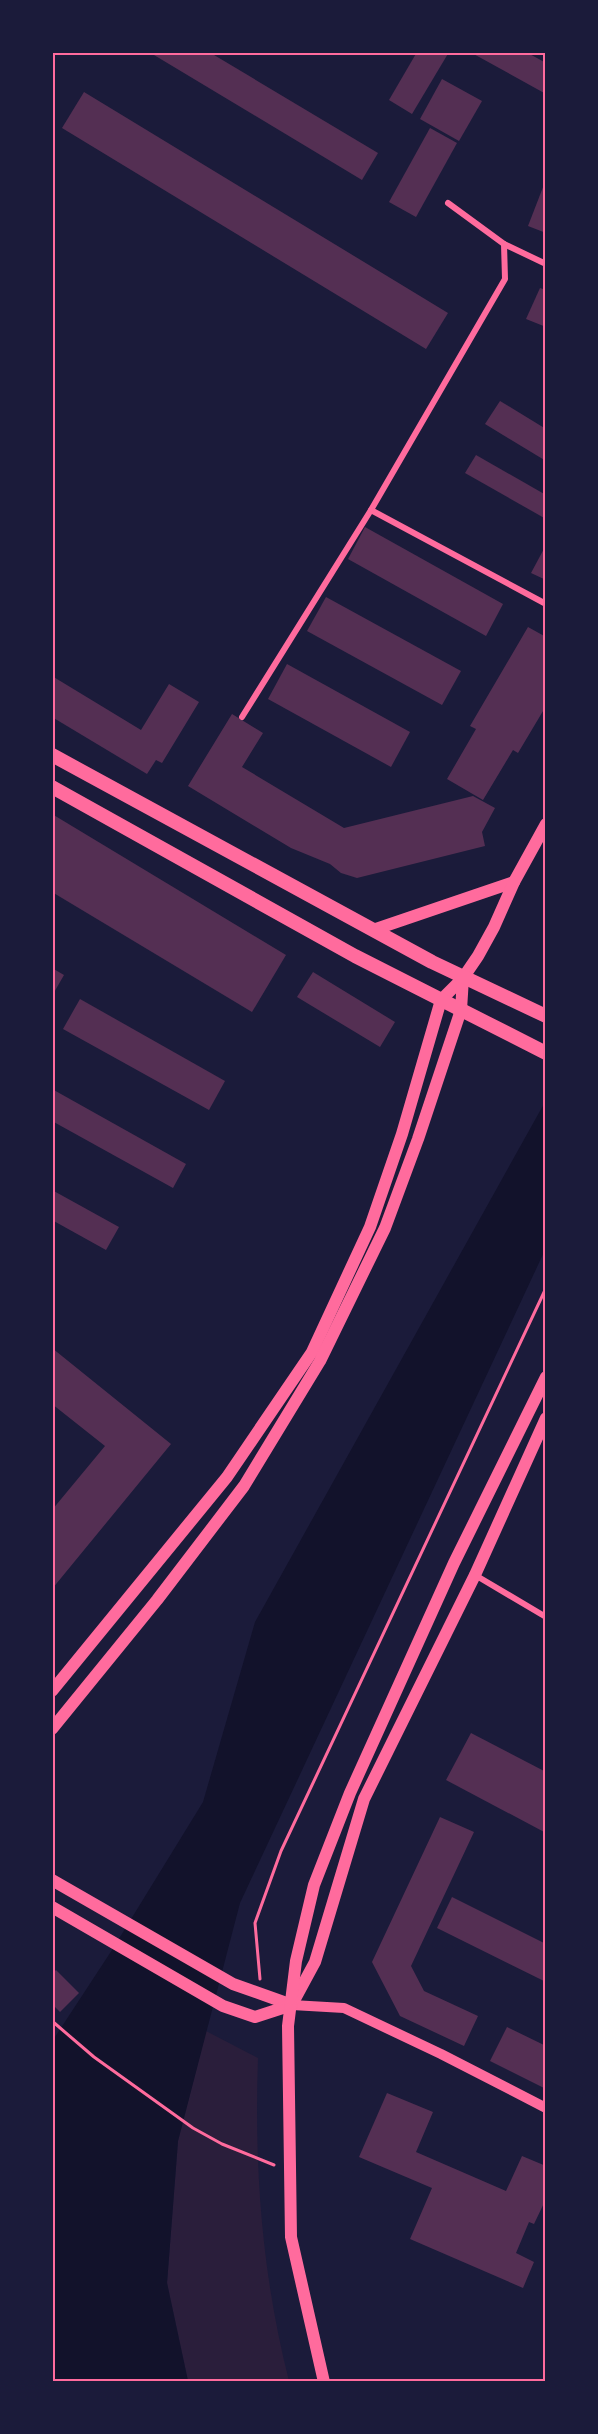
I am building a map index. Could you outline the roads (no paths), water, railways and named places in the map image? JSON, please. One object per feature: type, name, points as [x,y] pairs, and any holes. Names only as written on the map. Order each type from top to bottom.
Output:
[{"type":"main road","points":[[52,755],[463,978],[544,1015]]},
{"type":"main road","points":[[52,787],[355,956],[546,1053]]},
{"type":"main road","points":[[52,1691],[227,1477],[312,1352],[370,1227],[402,1134],[441,1000],[463,978],[494,927],[514,882],[546,824]]},
{"type":"main road","points":[[373,930],[514,882]]},
{"type":"main road","points":[[52,1729],[157,1600],[244,1486],[320,1361],[385,1228],[418,1139],[461,1010],[463,978]]},
{"type":"main road","points":[[324,2382],[291,2238],[288,2026],[296,1961],[314,1885],[350,1793],[454,1563],[546,1377]]},
{"type":"main road","points":[[52,1907],[223,2006],[255,2017],[292,2006],[315,1962],[364,1800],[474,1575],[546,1418]]},
{"type":"main road","points":[[52,1880],[233,1984],[261,1992],[292,2006]]},
{"type":"street","points":[[448,203],[504,244],[546,264]]},
{"type":"street","points":[[242,717],[371,510],[505,279],[504,244]]},
{"type":"street","points":[[371,510],[546,604]]},
{"type":"street","points":[[474,1575],[546,1617]]},
{"type":"street","points":[[292,2006],[344,2008],[441,2054],[546,2108]]}]
